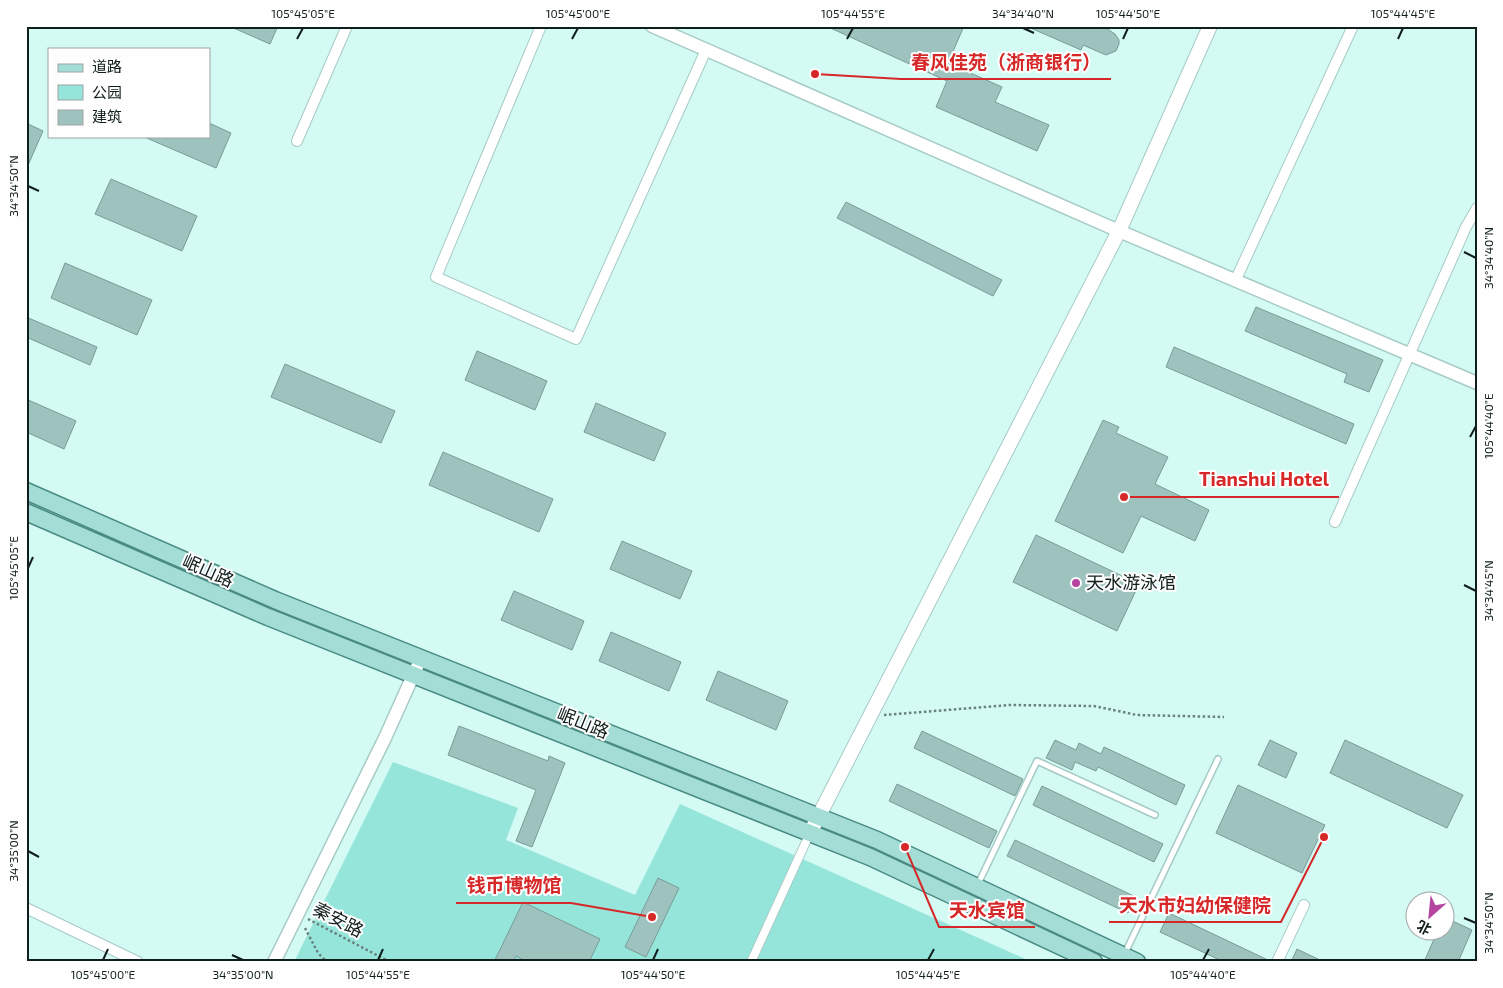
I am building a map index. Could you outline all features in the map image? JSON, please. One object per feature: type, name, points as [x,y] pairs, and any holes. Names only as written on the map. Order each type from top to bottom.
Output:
[{"type":"main road","points":[[810,833],[1119,231],[1210,26]]},
{"type":"main road","name":"岷山路","points":[[26,491],[275,600],[877,840],[1130,959]]},
{"type":"main road","name":"岷山路","points":[[26,512],[268,618],[870,857],[1094,962]]},
{"type":"street","points":[[297,141],[347,26]]},
{"type":"street","points":[[542,26],[436,277],[576,339],[706,50]]},
{"type":"street","points":[[652,26],[1119,231],[1236,279],[1477,383]]},
{"type":"street","points":[[1236,279],[1353,26]]},
{"type":"street","points":[[1335,522],[1466,227],[1477,208]]},
{"type":"street","points":[[274,962],[385,738],[421,658]]},
{"type":"street","points":[[751,962],[810,833]]},
{"type":"street","points":[[1277,962],[1304,905]]},
{"type":"street","points":[[26,908],[138,962]]},
{"type":"lane","points":[[1130,959],[1218,759]]},
{"type":"lane","points":[[977,887],[1037,761],[1155,815]]},
{"type":"path","points":[[870,717],[1010,705],[1094,706],[1137,715],[1224,717]]},
{"type":"path","name":"秦安路","points":[[298,914],[318,953],[327,962]]},
{"type":"path","name":"秦安路","points":[[298,914],[390,962]]},
{"type":"path","points":[[398,962],[411,960],[428,962]]},
{"type":"green space","points":[[393,762],[518,808],[506,840],[635,895],[680,804],[1032,962],[294,962]]},
{"type":"building","points":[[229,26],[278,26],[270,44]]},
{"type":"building","points":[[826,26],[964,26],[948,63],[1002,87],[995,102],[1049,125],[1037,151],[936,107],[947,81]]},
{"type":"building","points":[[1026,26],[1103,26],[1115,34],[1119,44],[1116,51],[1106,55],[1083,45],[1081,50]]},
{"type":"building","points":[[26,123],[43,131],[26,170]]},
{"type":"building","points":[[210,123],[231,133],[216,168],[147,138],[210,138]]},
{"type":"building","points":[[111,179],[197,216],[182,251],[95,214]]},
{"type":"building","points":[[846,202],[1002,280],[993,296],[837,218]]},
{"type":"building","points":[[65,263],[152,300],[137,335],[51,298]]},
{"type":"building","points":[[1256,307],[1383,360],[1369,392],[1344,382],[1347,374],[1245,331]]},
{"type":"building","points":[[26,317],[97,347],[90,365],[26,337]]},
{"type":"building","points":[[1174,347],[1354,424],[1346,444],[1166,367]]},
{"type":"building","points":[[477,351],[547,381],[535,410],[465,380]]},
{"type":"building","points":[[285,364],[395,411],[381,443],[271,397]]},
{"type":"building","points":[[26,399],[76,421],[64,449],[26,432]]},
{"type":"building","points":[[596,403],[666,433],[654,461],[584,432]]},
{"type":"building","points":[[1103,420],[1119,427],[1116,433],[1168,457],[1155,484],[1209,510],[1195,541],[1141,516],[1123,553],[1055,521]]},
{"type":"building","points":[[443,452],[553,499],[539,532],[429,485]]},
{"type":"building","name":"天水游泳馆","points":[[1036,535],[1139,584],[1117,631],[1013,582]]},
{"type":"building","points":[[622,541],[692,571],[680,599],[610,569]]},
{"type":"building","points":[[514,591],[584,621],[572,650],[501,620]]},
{"type":"building","points":[[611,632],[681,662],[669,691],[599,661]]},
{"type":"building","points":[[718,671],[788,701],[776,730],[706,700]]},
{"type":"building","points":[[459,726],[548,761],[549,756],[565,763],[532,847],[516,841],[536,790],[448,755]]},
{"type":"building","points":[[922,731],[1023,779],[1015,796],[914,748]]},
{"type":"building","points":[[1055,740],[1076,750],[1079,743],[1101,754],[1104,747],[1185,785],[1176,805],[1098,767],[1096,771],[1075,762],[1072,770],[1046,758]]},
{"type":"building","points":[[1270,740],[1297,753],[1286,778],[1258,765]]},
{"type":"building","points":[[1345,740],[1463,795],[1447,828],[1330,773]]},
{"type":"building","points":[[897,784],[997,831],[989,848],[889,801]]},
{"type":"building","points":[[1238,785],[1325,825],[1302,873],[1216,833]]},
{"type":"building","points":[[1042,786],[1163,844],[1154,862],[1033,805]]},
{"type":"building","points":[[1015,840],[1136,897],[1128,913],[1007,856]]},
{"type":"building","points":[[658,878],[679,888],[646,957],[625,947]]},
{"type":"building","points":[[523,902],[600,939],[589,962],[527,962],[516,956],[513,962],[494,962]]},
{"type":"building","points":[[1169,913],[1270,962],[1224,962],[1160,932]]},
{"type":"building","points":[[1456,923],[1472,930],[1458,962],[1424,962],[1434,940],[1456,940]]},
{"type":"building","points":[[1297,949],[1324,962],[1291,962]]},
{"type":"place","name":"春风佳苑（浙商银行）","points":[[815,74]]},
{"type":"place","name":"Tianshui Hotel","points":[[1124,497]]},
{"type":"place","name":"天水游泳馆","points":[[1076,583]]},
{"type":"place","name":"天水市妇幼保健院","points":[[1324,837]]},
{"type":"place","name":"天水宾馆","points":[[905,847]]},
{"type":"place","name":"钱币博物馆","points":[[652,917]]}]
